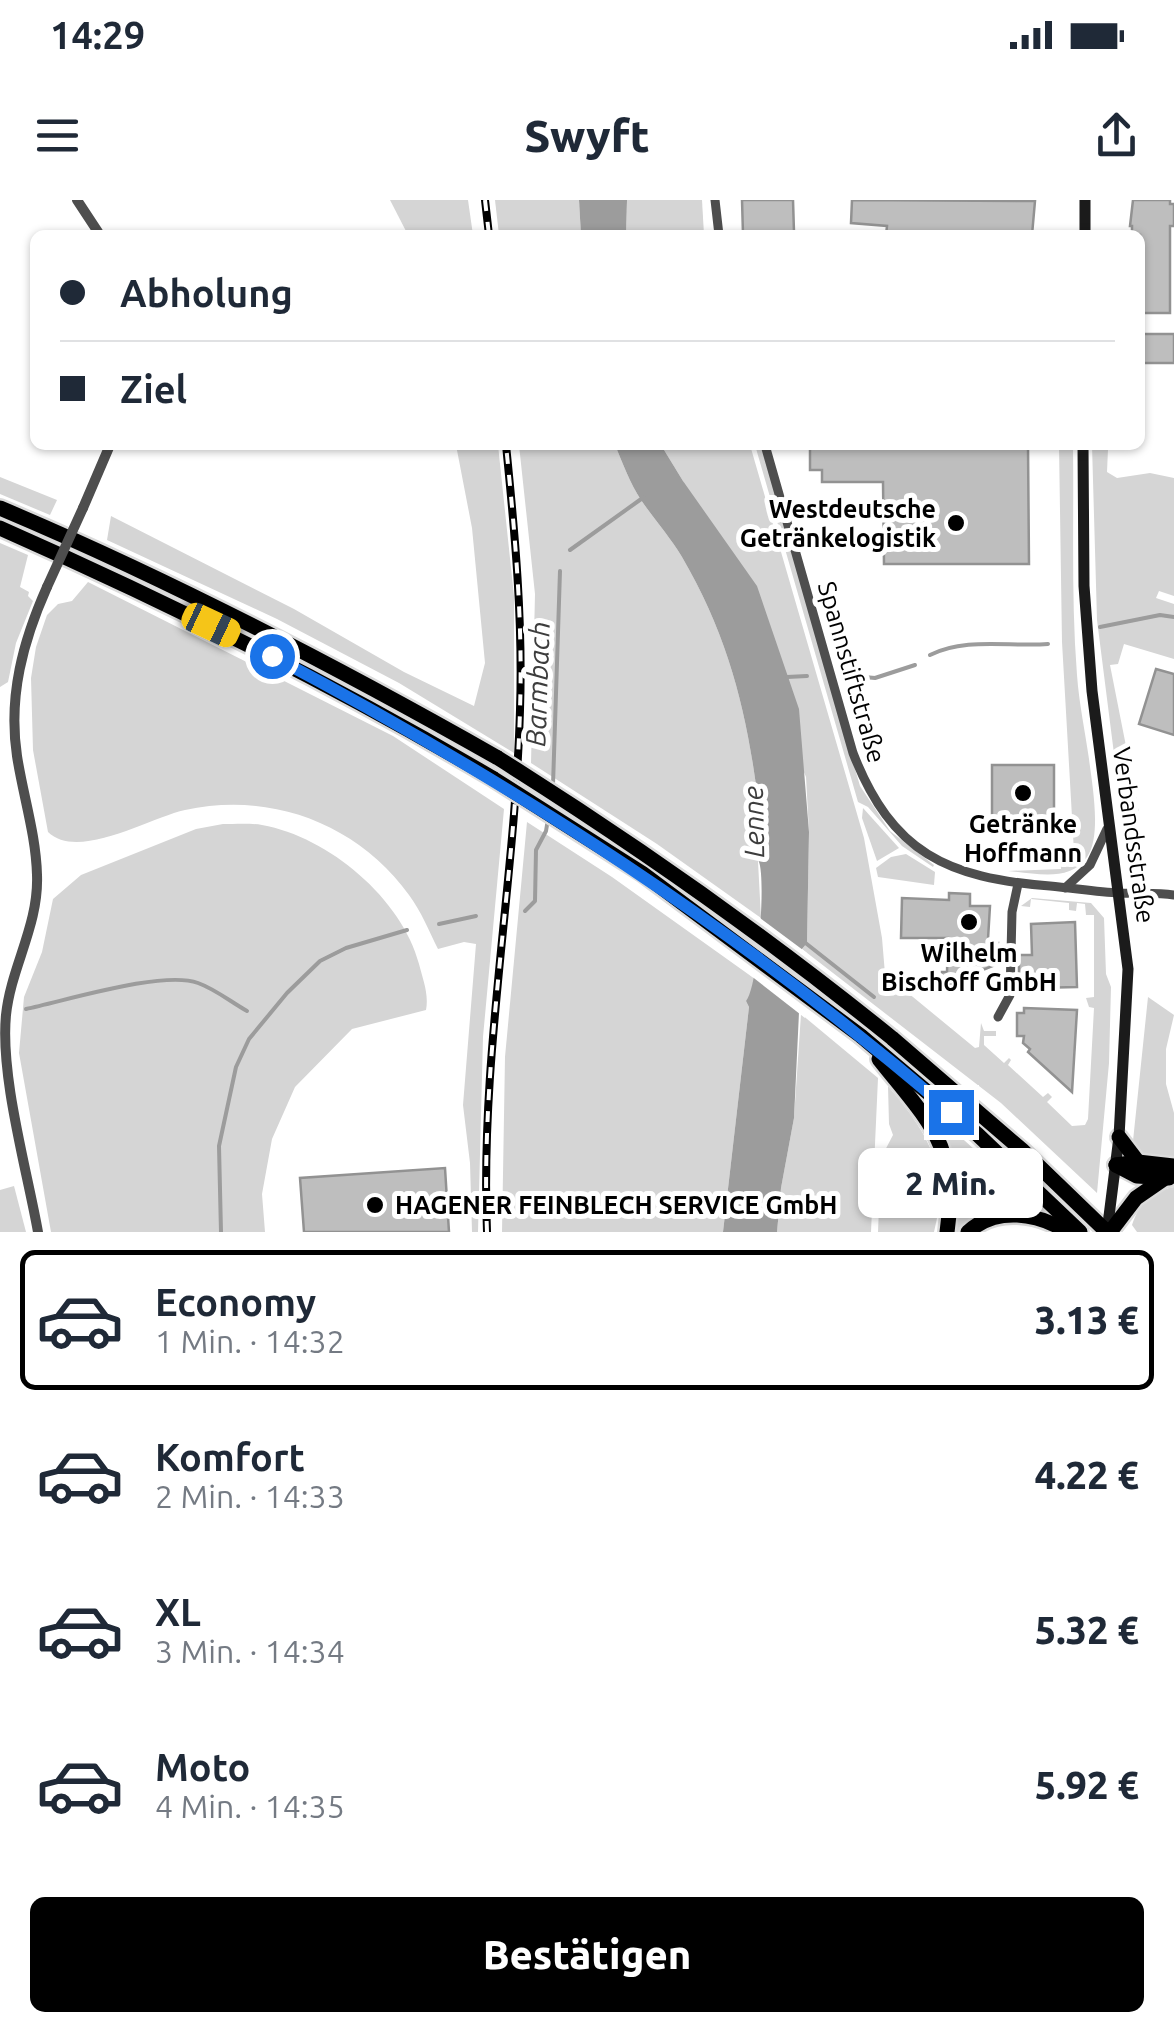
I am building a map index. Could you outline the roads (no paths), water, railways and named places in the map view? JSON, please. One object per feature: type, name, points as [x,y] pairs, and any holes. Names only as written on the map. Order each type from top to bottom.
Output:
[{"type":"highway","points":[[0,508],[235,616],[377,689],[498,758],[674,872],[819,979],[959,1093],[1108,1232],[1136,1198],[1171,1174]]},
{"type":"highway","points":[[0,528],[239,638],[370,707],[494,780],[674,896],[861,1036],[890,1066],[938,1136],[950,1172],[947,1232]]},
{"type":"highway","points":[[890,1066],[977,1134],[1080,1232]]},
{"type":"highway","points":[[1119,1137],[1138,1162]]},
{"type":"highway","points":[[1116,1164],[1138,1162],[1171,1174]]},
{"type":"highway","points":[[1116,1164],[1137,1176],[1171,1174]]},
{"type":"highway","points":[[968,1232],[1005,1214],[1026,1215],[1068,1232]]},
{"type":"main road","points":[[1084,230],[1085,200]]},
{"type":"main road","name":"Verbandsstraße","points":[[1084,450],[1084,586],[1107,828],[1128,969],[1119,1137],[1108,1232]]},
{"type":"street","points":[[77,200],[97,230]]},
{"type":"street","points":[[715,200],[718,230]]},
{"type":"street","points":[[38,1232],[10,1081],[5,1028],[12,984],[34,918],[38,877],[17,756],[15,696],[27,635],[108,450]]},
{"type":"street","name":"Spannstiftstraße","points":[[767,450],[853,753],[866,787],[901,834],[921,850],[962,871],[1018,884],[1174,894]]},
{"type":"street","points":[[1064,888],[1090,865],[1107,828]]},
{"type":"street","points":[[998,1017],[1010,995],[1012,912],[1018,884]]},
{"type":"waterway","name":"Barmbach","points":[[570,550],[644,497]]},
{"type":"waterway","name":"Barmbach","points":[[553,785],[560,571]]},
{"type":"waterway","points":[[1100,627],[1160,615],[1174,617]]},
{"type":"waterway","points":[[930,655],[972,644],[1048,644]]},
{"type":"waterway","points":[[853,676],[875,678],[915,665]]},
{"type":"waterway","points":[[787,677],[807,676]]},
{"type":"waterway","name":"Barmbach","points":[[525,911],[535,901],[536,850],[548,819]]},
{"type":"waterway","name":"Barmbach","points":[[439,924],[476,916]]},
{"type":"waterway","name":"Barmbach","points":[[221,1232],[219,1146],[236,1067],[249,1039],[320,961],[346,948],[407,930]]},
{"type":"waterway","points":[[803,941],[874,997]]},
{"type":"waterway","points":[[26,1009],[138,983],[182,980],[198,983],[247,1011]]},
{"type":"railway","points":[[485,200],[488,230]]},
{"type":"railway","points":[[487,1232],[488,1101],[512,840],[521,677],[506,450]]},
{"type":"place","name":"Westdeutsche Getränkelogistik","points":[[956,523]]},
{"type":"place","name":"Getränke Hoffmann","points":[[1023,793]]},
{"type":"place","name":"Wilhelm Bischoff GmbH","points":[[969,922]]},
{"type":"place","name":"HAGENER FEINBLECH SERVICE GmbH","points":[[375,1205]]},
{"type":"water label","name":"Lenne","points":[[753,822]]}]
